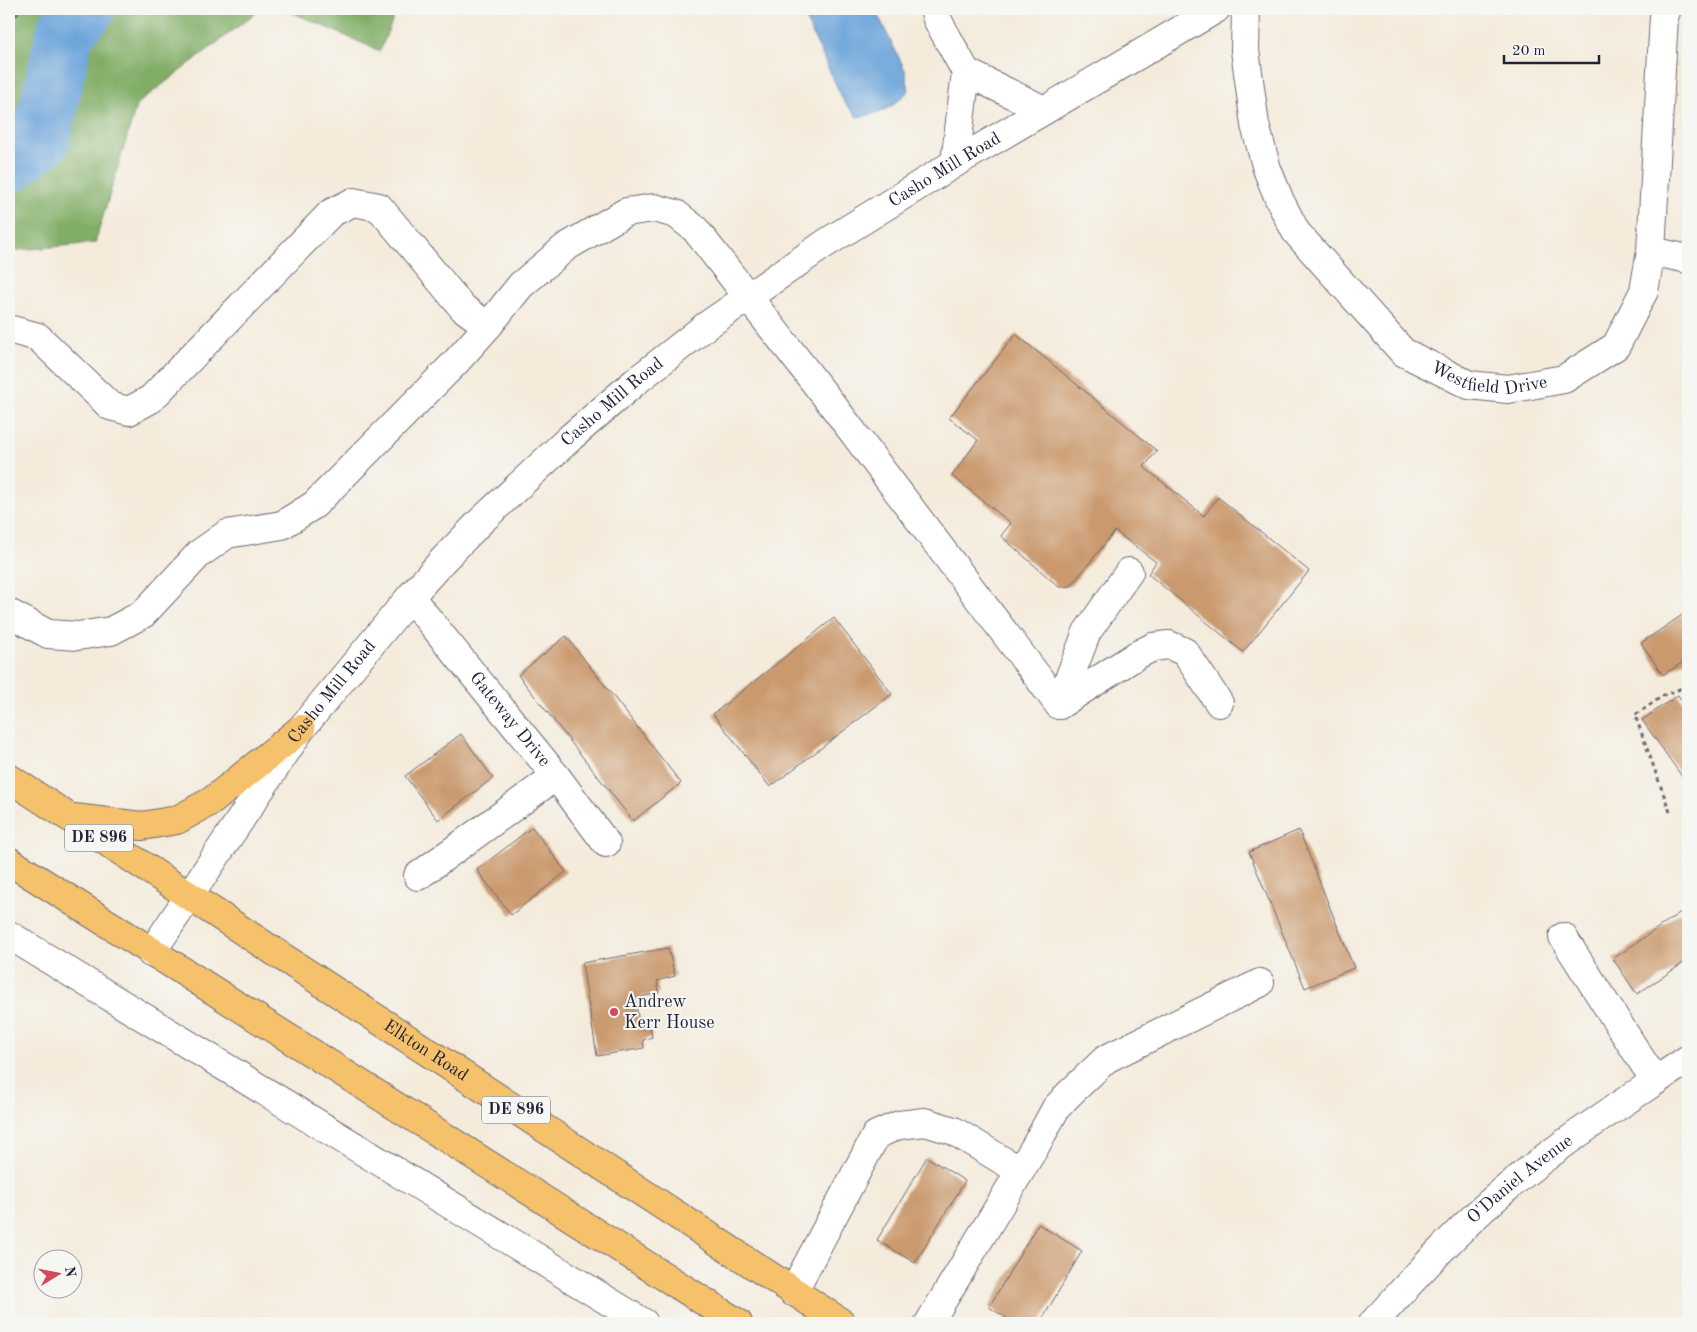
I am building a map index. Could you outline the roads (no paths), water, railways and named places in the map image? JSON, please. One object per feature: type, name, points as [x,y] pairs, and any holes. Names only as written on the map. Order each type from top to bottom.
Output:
[{"type":"main road","points":[[66,816],[142,826],[177,820],[213,800],[301,729]]},
{"type":"main road","name":"Elkton Road","points":[[9,778],[842,1323]]},
{"type":"main road","points":[[9,861],[151,953],[738,1323]]},
{"type":"street","points":[[934,9],[937,19],[966,72],[1044,110]]},
{"type":"street","name":"Casho Mill Road","points":[[151,953],[301,729],[410,597],[444,559],[481,521],[571,437],[635,382],[706,326],[826,243],[955,163],[1216,9]]},
{"type":"street","name":"Westfield Drive","points":[[1246,9],[1245,50],[1255,125],[1267,169],[1280,201],[1296,232],[1403,352],[1470,385],[1508,389],[1564,379],[1616,346],[1644,291],[1651,251],[1664,26],[1667,9]]},
{"type":"street","points":[[955,163],[966,72]]},
{"type":"street","points":[[9,330],[38,337],[110,406],[129,412],[151,399],[331,213],[353,202],[379,207],[463,308],[488,326]]},
{"type":"street","points":[[9,614],[48,634],[78,636],[111,631],[142,614],[199,554],[227,534],[282,525],[314,505],[455,363],[521,285],[566,247],[626,212],[654,208],[676,214],[695,229],[834,407],[1059,705]]},
{"type":"street","points":[[1651,251],[1688,260]]},
{"type":"street","points":[[1059,705],[1087,632],[1129,572]]},
{"type":"street","name":"Gateway Drive","points":[[410,597],[556,776],[606,842]]},
{"type":"street","points":[[1059,705],[1136,655],[1153,647],[1170,645],[1185,652],[1219,703]]},
{"type":"street","points":[[418,876],[556,776]]},
{"type":"street","points":[[9,935],[644,1323]]},
{"type":"street","points":[[1563,937],[1655,1081]]},
{"type":"street","points":[[929,1323],[1056,1108],[1106,1059],[1260,983]]},
{"type":"street","name":"O'Daniel Avenue","points":[[1373,1323],[1446,1243],[1487,1205],[1570,1138],[1688,1059]]},
{"type":"street","points":[[793,1292],[876,1135],[899,1125],[925,1122],[954,1131],[1020,1171]]},
{"type":"water","points":[[801,9],[875,9],[905,70],[909,90],[892,106],[873,114],[857,117],[844,102]]},
{"type":"waterway","points":[[9,164],[41,139],[65,32],[86,9]]},
{"type":"place","name":"Andrew Kerr House","points":[[614,1012]]}]
